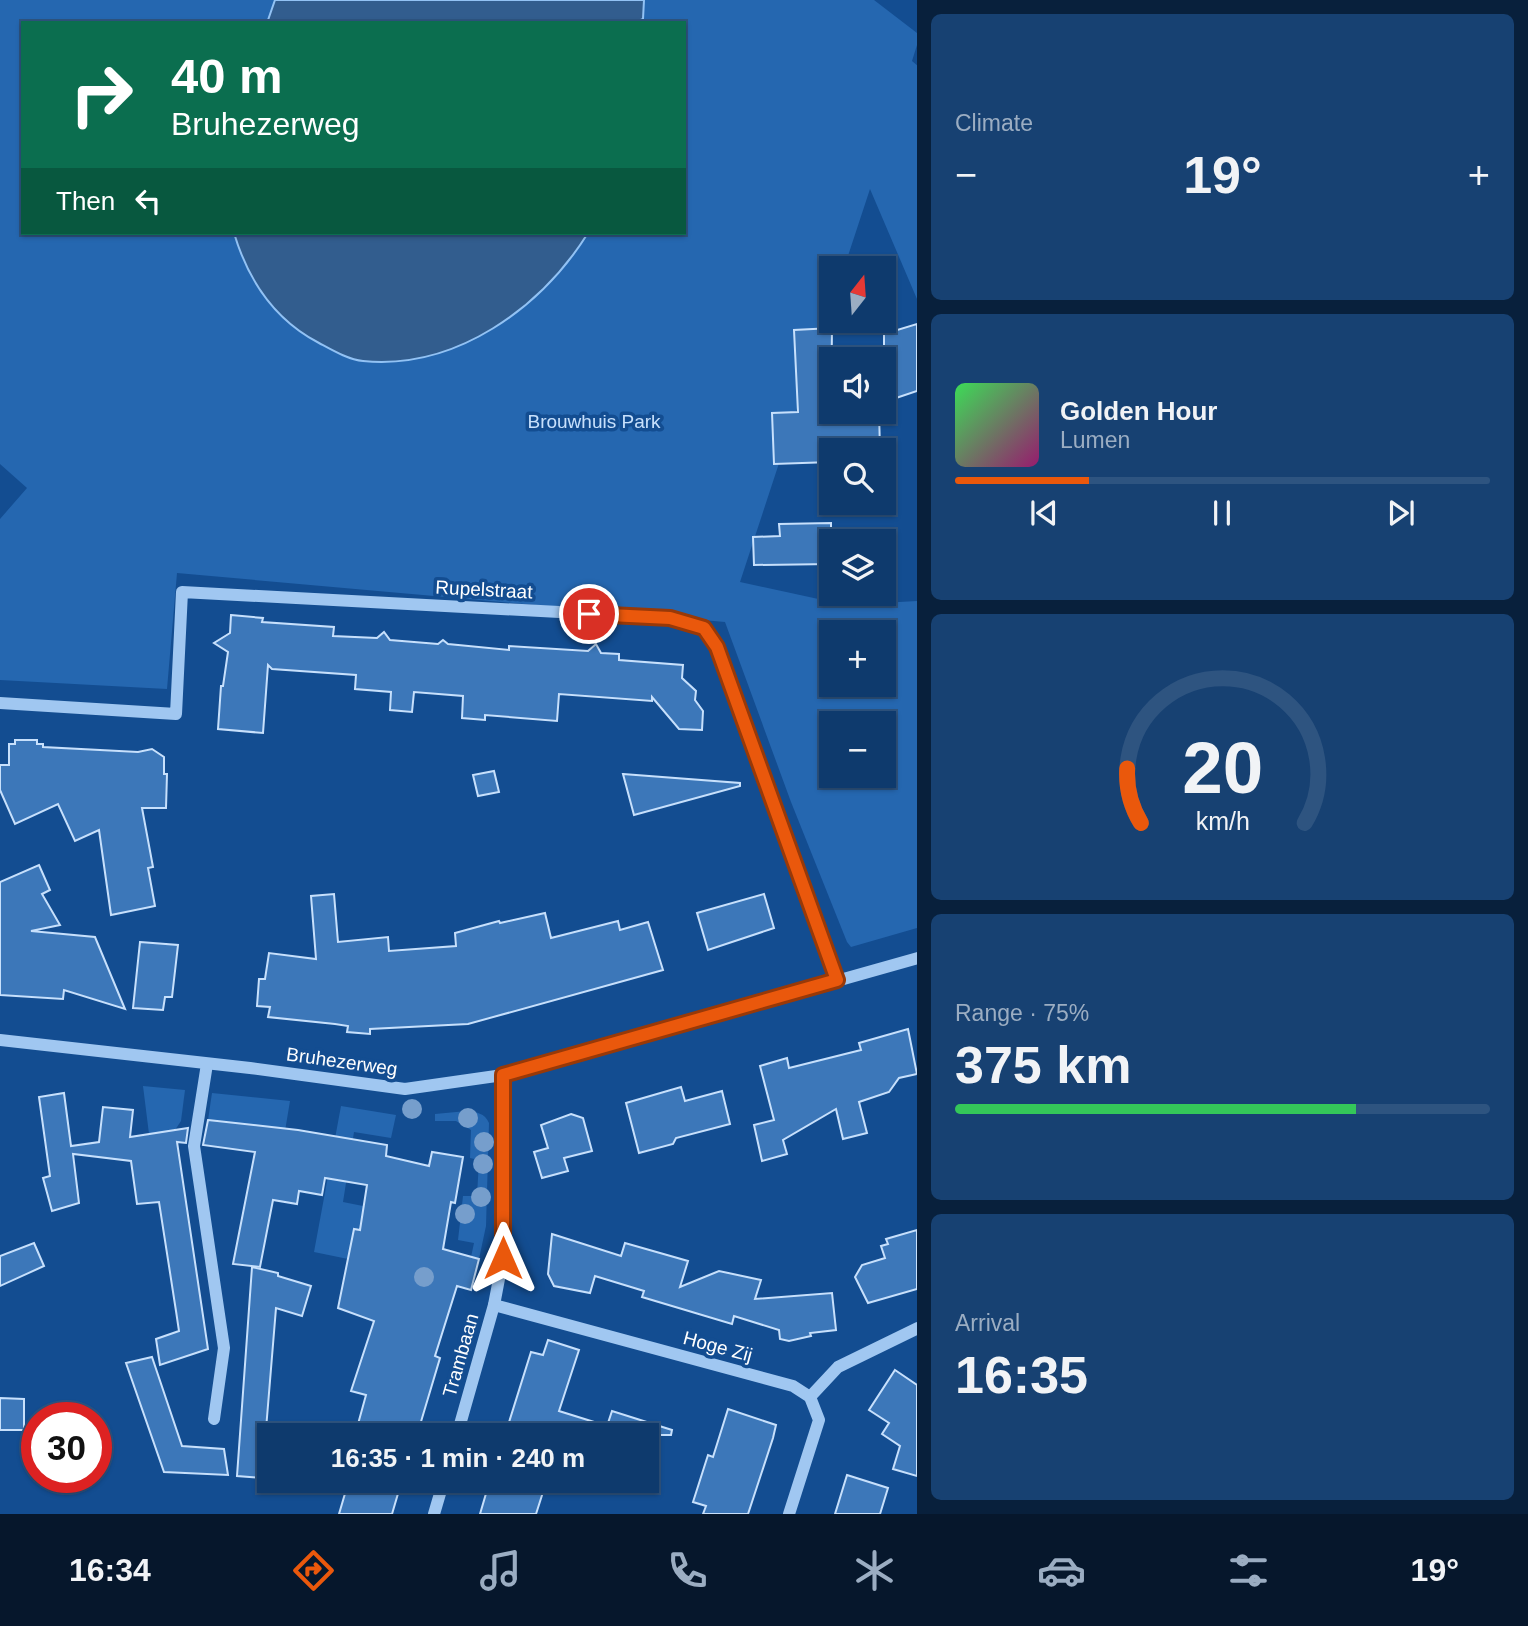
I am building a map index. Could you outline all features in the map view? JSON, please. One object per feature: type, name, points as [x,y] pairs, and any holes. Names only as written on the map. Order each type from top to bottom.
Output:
[{"type":"street","name":"Rupelstraat","points":[[0,703],[176,713],[182,592],[670,618],[704,628],[717,647],[837,980]]},
{"type":"street","name":"Bruhezerweg","points":[[0,1040],[405,1090],[503,1075],[917,958]]},
{"type":"street","points":[[207,1064],[194,1146],[224,1348],[214,1419]]},
{"type":"street","name":"Trambaan","points":[[460,1423],[494,1305],[503,1258],[503,1075]]},
{"type":"street","name":"Hoge Zij","points":[[494,1305],[793,1386],[810,1397]]},
{"type":"street","points":[[789,1514],[819,1420],[810,1397],[838,1367],[917,1328]]},
{"type":"street","points":[[434,1514],[440,1493]]},
{"type":"green space","name":"Brouwhuis Park","points":[[0,0],[874,0],[917,33],[917,45],[912,61],[917,65],[917,299],[870,189],[848,256],[819,256],[819,333],[822,333],[740,582],[819,599],[819,606],[896,606],[896,602],[917,601],[917,928],[851,947],[847,942],[791,802],[725,622],[177,573],[167,689],[0,680],[0,519],[27,488],[0,464]]},
{"type":"green space","points":[[143,1086],[185,1090],[181,1121],[175,1130],[149,1134]]},
{"type":"green space","points":[[212,1093],[290,1101],[281,1155],[277,1128],[208,1120]]},
{"type":"green space","points":[[341,1106],[396,1115],[391,1138],[354,1132],[343,1202],[363,1206],[365,1200],[377,1231],[354,1229],[348,1259],[314,1252]]},
{"type":"green space","points":[[467,1111],[483,1115],[489,1123],[486,1226],[479,1259],[471,1257],[474,1243],[458,1240],[463,1196],[477,1196],[479,1160],[470,1158],[471,1130],[456,1121],[435,1121],[435,1114]]},
{"type":"shaded area","points":[[275,0],[644,0],[643,19],[638,21],[268,21]]},
{"type":"shaded area","points":[[235,235],[587,235],[546,286],[521,309],[493,328],[463,344],[431,355],[397,361],[352,359],[303,334],[265,297]]},
{"type":"building","points":[[917,324],[917,391],[896,398],[896,347],[884,347],[884,334],[896,333],[896,330]]},
{"type":"building","points":[[819,329],[819,333],[832,333],[832,347],[819,347],[819,424],[879,424],[880,438],[819,438],[819,462],[774,464],[772,413],[798,412],[794,330]]},
{"type":"building","points":[[831,523],[831,529],[819,529],[819,564],[754,565],[753,537],[780,536],[779,524]]},
{"type":"building","points":[[231,615],[263,618],[262,622],[334,627],[333,636],[377,638],[384,632],[390,640],[438,644],[443,640],[448,644],[509,650],[509,646],[588,651],[596,644],[601,653],[619,654],[619,660],[683,665],[682,678],[696,691],[695,700],[703,711],[702,730],[679,729],[652,697],[652,701],[559,694],[557,721],[485,715],[485,720],[462,718],[463,696],[414,692],[412,712],[390,710],[391,692],[355,689],[356,675],[272,669],[268,665],[263,733],[218,729],[221,686],[228,652],[214,643],[230,633]]},
{"type":"building","points":[[15,740],[37,740],[37,744],[43,744],[43,747],[138,752],[152,749],[164,757],[164,774],[167,774],[166,808],[142,808],[153,867],[148,868],[155,906],[111,915],[99,830],[75,841],[58,804],[15,824],[0,790],[0,765],[9,765],[9,744],[15,744]]},
{"type":"building","points":[[494,771],[499,792],[478,796],[473,775]]},
{"type":"building","points":[[623,774],[740,783],[740,786],[634,815]]},
{"type":"building","points":[[39,865],[50,890],[42,894],[60,925],[31,931],[95,937],[125,1009],[64,990],[63,999],[0,995],[0,882]]},
{"type":"building","points":[[334,894],[338,942],[388,937],[389,951],[456,946],[455,933],[499,921],[500,923],[545,913],[551,938],[618,921],[620,930],[648,922],[663,970],[468,1024],[370,1029],[370,1034],[347,1032],[348,1026],[268,1017],[270,1007],[257,1006],[259,979],[265,979],[269,953],[316,959],[311,896]]},
{"type":"building","points":[[764,894],[774,928],[708,950],[697,913]]},
{"type":"building","points":[[140,942],[178,945],[172,997],[165,997],[163,1010],[133,1008]]},
{"type":"building","points":[[908,1029],[917,1074],[899,1078],[889,1092],[859,1102],[867,1133],[843,1139],[836,1109],[783,1140],[787,1154],[762,1161],[754,1125],[774,1120],[760,1066],[787,1058],[789,1068],[861,1050],[859,1043]]},
{"type":"building","points":[[681,1087],[685,1101],[722,1091],[730,1124],[676,1138],[673,1144],[639,1153],[626,1103]]},
{"type":"building","points":[[64,1093],[71,1146],[99,1142],[103,1107],[133,1110],[130,1137],[188,1128],[186,1143],[177,1142],[208,1349],[160,1365],[156,1339],[179,1331],[159,1202],[137,1204],[131,1161],[73,1154],[79,1203],[52,1211],[43,1178],[50,1176],[39,1097]]},
{"type":"building","points":[[571,1114],[583,1118],[592,1151],[564,1158],[568,1171],[542,1178],[534,1152],[548,1148],[541,1125]]},
{"type":"building","points":[[208,1120],[298,1130],[387,1145],[386,1156],[429,1166],[432,1152],[463,1157],[455,1203],[451,1202],[443,1249],[479,1259],[471,1290],[457,1286],[435,1356],[440,1358],[421,1423],[358,1423],[366,1395],[351,1391],[374,1321],[338,1308],[354,1229],[360,1230],[367,1185],[325,1178],[322,1195],[299,1191],[297,1204],[273,1200],[260,1267],[233,1264],[255,1152],[203,1145]]},
{"type":"building","points":[[917,1230],[917,1289],[868,1303],[855,1277],[862,1265],[885,1258],[881,1246],[888,1244],[886,1239]]},
{"type":"building","points":[[552,1234],[621,1256],[625,1243],[688,1261],[680,1287],[719,1271],[761,1280],[755,1299],[832,1293],[836,1330],[810,1333],[811,1336],[789,1341],[780,1339],[779,1330],[734,1316],[732,1324],[642,1297],[644,1291],[595,1276],[590,1293],[554,1286],[548,1274]]},
{"type":"building","points":[[34,1243],[44,1266],[0,1286],[0,1256]]},
{"type":"building","points":[[252,1267],[278,1273],[278,1276],[311,1286],[302,1316],[276,1308],[267,1423],[257,1423],[257,1478],[237,1476]]},
{"type":"building","points":[[548,1340],[579,1350],[559,1411],[597,1423],[509,1423],[531,1352],[543,1355]]},
{"type":"building","points":[[152,1357],[182,1446],[224,1449],[228,1475],[164,1472],[126,1363]]},
{"type":"building","points":[[895,1370],[917,1385],[917,1476],[893,1469],[900,1446],[882,1434],[889,1423],[869,1410]]},
{"type":"building","points":[[0,1398],[24,1399],[24,1402],[21,1402],[21,1430],[0,1430]]},
{"type":"building","points":[[728,1409],[776,1425],[773,1438],[748,1514],[703,1514],[706,1506],[693,1502],[708,1455],[713,1457]]},
{"type":"building","points":[[612,1411],[650,1423],[608,1423]]},
{"type":"building","points":[[659,1426],[672,1430],[671,1435],[659,1435]]},
{"type":"building","points":[[847,1475],[888,1488],[880,1514],[835,1514]]},
{"type":"building","points":[[345,1493],[398,1493],[392,1514],[339,1514]]},
{"type":"building","points":[[486,1493],[543,1493],[536,1514],[480,1514]]},
{"type":"route","points":[[503,1258],[503,1075],[837,980],[717,647],[704,628],[670,618],[589,614]]}]
